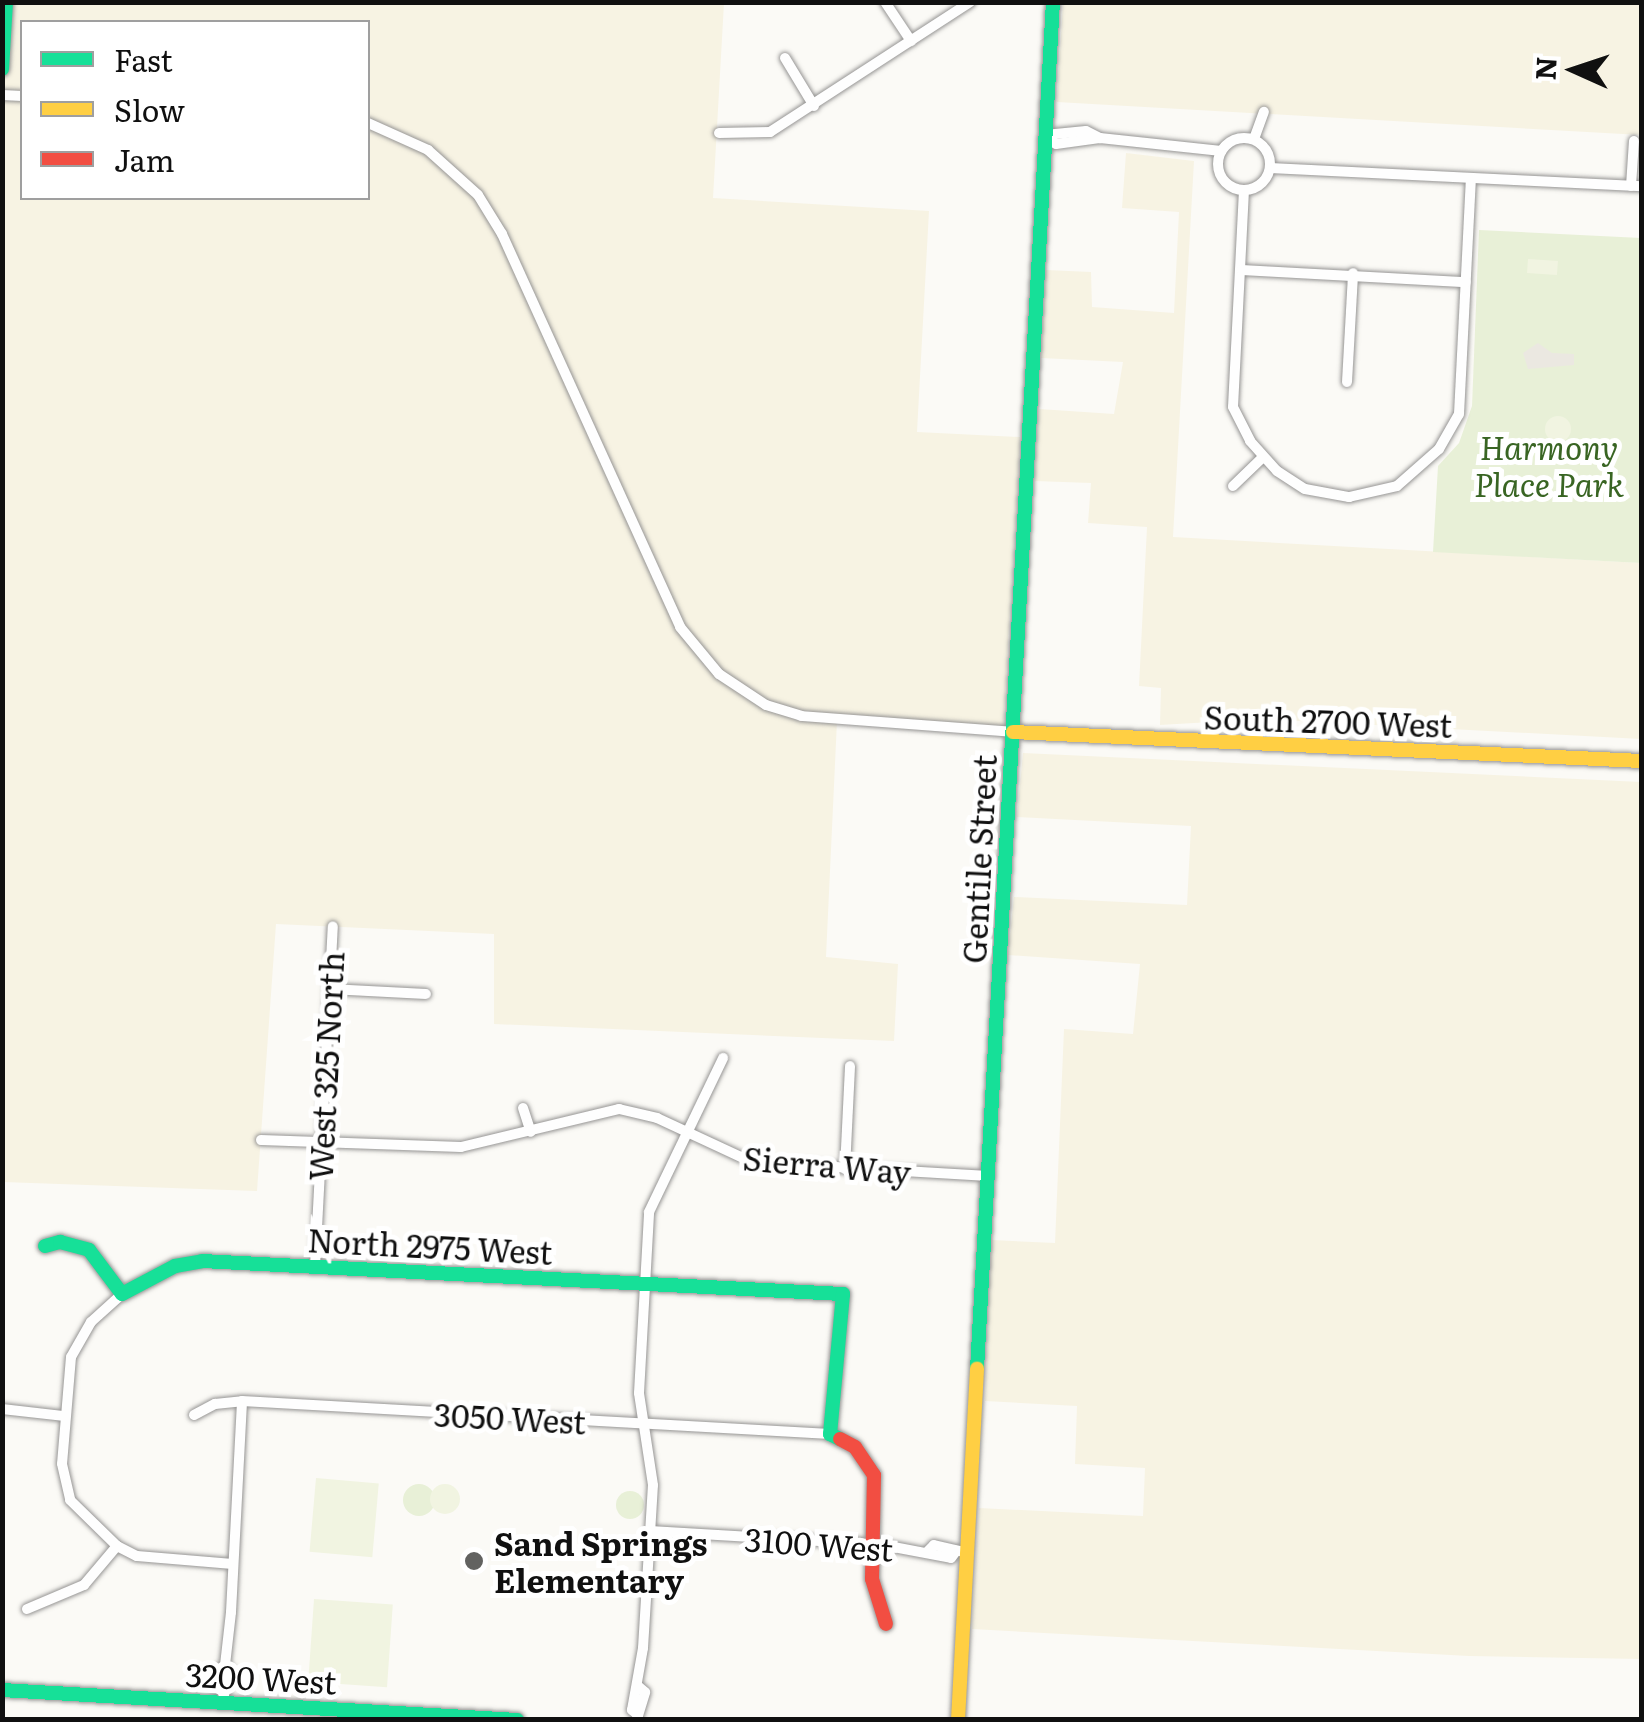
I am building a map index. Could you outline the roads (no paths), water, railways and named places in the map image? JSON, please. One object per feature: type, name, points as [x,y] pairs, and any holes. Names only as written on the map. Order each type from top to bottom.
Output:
[{"type":"main road","points":[[2,68],[6,2]]},
{"type":"main road","name":"Gentile Street","points":[[958,1720],[961,1551],[988,1176],[1053,2]]},
{"type":"main road","name":"South 2700 West","points":[[1013,732],[1642,761]]},
{"type":"main road","points":[[45,1246],[74,1243],[90,1250],[122,1294]]},
{"type":"main road","name":"North 2975 West","points":[[122,1294],[188,1263],[315,1266],[843,1294],[830,1434]]},
{"type":"main road","points":[[830,1434],[855,1447],[874,1475],[873,1593],[886,1624]]},
{"type":"main road","name":"3200 West","points":[[2,1690],[223,1697],[409,1717],[517,1720]]},
{"type":"street","points":[[885,2],[910,41]]},
{"type":"street","points":[[719,133],[770,132],[970,2]]},
{"type":"street","points":[[785,58],[814,106]]},
{"type":"street","points":[[1254,139],[1264,112]]},
{"type":"street","points":[[370,124],[428,150],[478,195],[502,234],[680,627],[719,674],[766,704],[800,716],[1013,732]]},
{"type":"street","points":[[1045,136],[1086,131],[1100,138],[1221,151]]},
{"type":"street","points":[[1254,139],[1267,150],[1270,168],[1258,186],[1244,190],[1222,177],[1221,151],[1232,140],[1254,139]]},
{"type":"street","points":[[1270,168],[1636,186],[1634,141]]},
{"type":"street","points":[[1244,190],[1232,399],[1244,430],[1262,457],[1305,489],[1374,495],[1419,468],[1452,428],[1459,410],[1472,178]]},
{"type":"street","points":[[1242,270],[1466,282]]},
{"type":"street","points":[[1347,382],[1353,273]]},
{"type":"street","points":[[1233,486],[1262,457]]},
{"type":"street","name":"West 325 North","points":[[315,1266],[333,926]]},
{"type":"street","points":[[330,989],[426,994]]},
{"type":"street","points":[[638,1717],[645,1692],[639,1687],[653,1484],[642,1424],[650,1204],[722,1058]]},
{"type":"street","points":[[846,1168],[850,1066]]},
{"type":"street","points":[[523,1108],[532,1132]]},
{"type":"street","name":"Sierra Way","points":[[261,1140],[424,1149],[532,1132],[619,1109],[752,1162],[988,1176]]},
{"type":"street","points":[[122,1294],[81,1337],[63,1416],[62,1464],[70,1500],[116,1546],[156,1561],[233,1564]]},
{"type":"street","points":[[223,1697],[230,1687],[225,1666],[242,1402]]},
{"type":"street","name":"3050 West","points":[[194,1415],[214,1404],[242,1402],[830,1434]]},
{"type":"street","points":[[2,1409],[63,1416]]},
{"type":"street","name":"3100 West","points":[[650,1531],[873,1545],[928,1551],[951,1558],[961,1551]]},
{"type":"street","points":[[27,1609],[84,1585],[116,1546]]},
{"type":"place","name":"Sand Springs Elementary","points":[[474,1561]]},
{"type":"park label","name":"Harmony Place Park","points":[[1549,466]]}]
